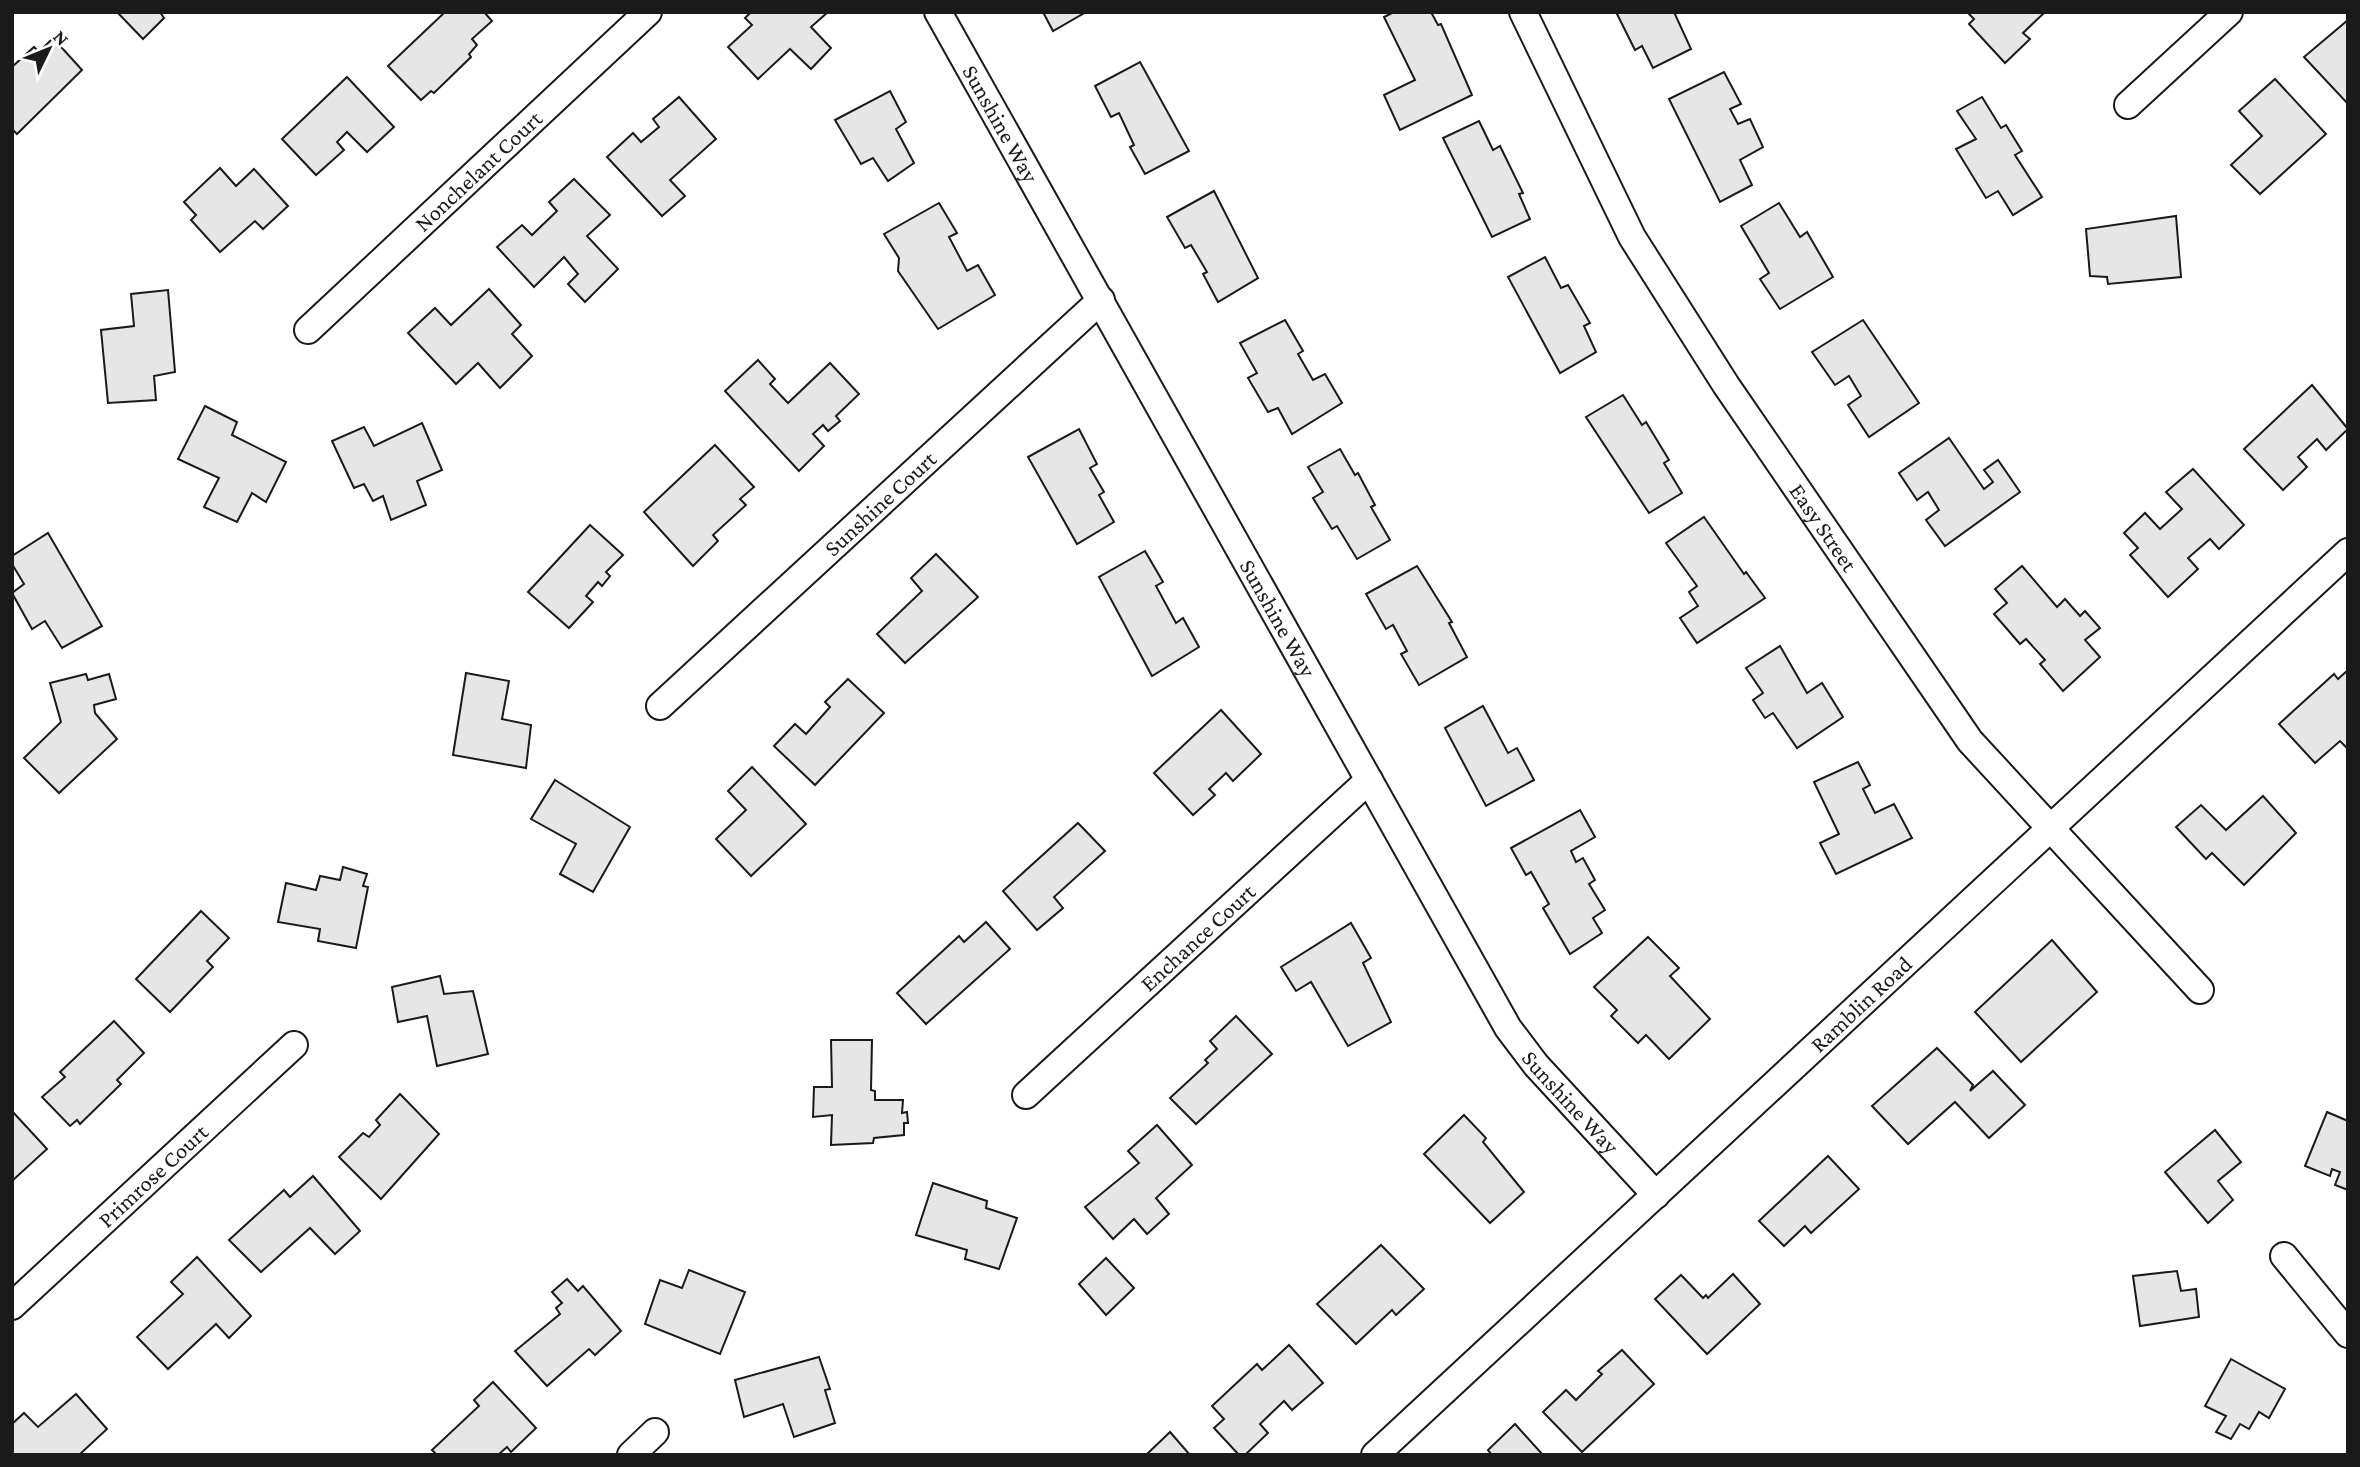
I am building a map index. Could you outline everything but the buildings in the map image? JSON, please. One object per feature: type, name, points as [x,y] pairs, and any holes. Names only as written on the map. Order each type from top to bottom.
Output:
[{"type":"street","name":"Nonchelant Court","points":[[308,330],[648,12]]},
{"type":"street","name":"Sunshine Way","points":[[938,12],[1508,1028],[1536,1065],[1656,1195]]},
{"type":"street","name":"Easy Street","points":[[1523,12],[1632,237],[1726,385],[1970,741],[2200,990]]},
{"type":"street","points":[[2128,104],[2229,12]]},
{"type":"street","name":"Sunshine Court","points":[[660,706],[1101,300]]},
{"type":"street","name":"Ramblin Road","points":[[1376,1455],[2348,552]]},
{"type":"street","name":"Enchance Court","points":[[1026,1096],[1369,780]]},
{"type":"street","name":"Primrose Court","points":[[12,1306],[294,1045]]},
{"type":"street","points":[[2284,1256],[2348,1334]]},
{"type":"street","points":[[631,1455],[655,1432]]}]
